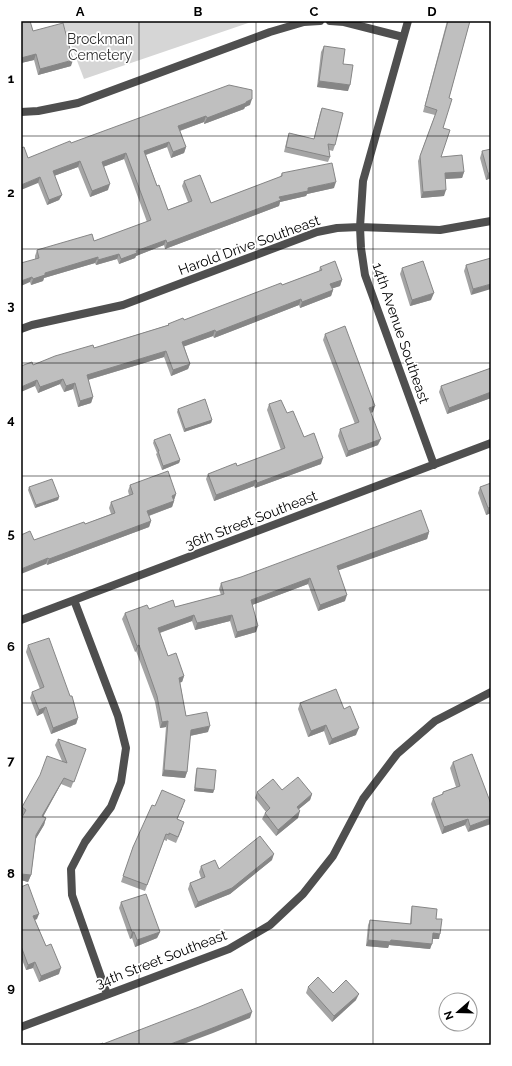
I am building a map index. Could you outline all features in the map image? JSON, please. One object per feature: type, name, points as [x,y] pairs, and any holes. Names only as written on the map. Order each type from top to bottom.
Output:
[{"type":"street","points":[[21,112],[38,111],[78,103],[270,32],[304,22],[320,21]]},
{"type":"street","points":[[330,21],[344,22],[403,36]]},
{"type":"street","name":"14th Avenue Southeast","points":[[408,21],[363,180],[360,227],[361,248],[365,275],[434,465]]},
{"type":"street","name":"Harold Drive Southeast","points":[[21,329],[32,325],[124,305],[317,232],[337,228],[360,227],[440,230],[491,221]]},
{"type":"street","name":"36th Street Southeast","points":[[21,620],[491,443]]},
{"type":"street","points":[[74,600],[118,716],[126,748],[121,782],[111,807],[85,842],[71,869],[72,895],[107,994]]},
{"type":"street","name":"34th Street Southeast","points":[[21,1027],[229,949],[270,925],[303,894],[333,856],[363,799],[397,754],[435,721],[491,692]]},
{"type":"green space","name":"Brockman Cemetery","points":[[62,21],[254,21],[84,79]]},
{"type":"building","points":[[21,21],[30,21],[33,31],[63,23],[73,60],[40,69],[36,54],[21,58]]},
{"type":"building","points":[[448,21],[470,21],[449,98],[452,99],[443,128],[450,130],[441,157],[462,155],[464,172],[445,173],[446,190],[423,192],[420,156],[437,110],[425,106]]},
{"type":"building","points":[[324,46],[345,49],[343,64],[353,65],[350,85],[319,81]]},
{"type":"building","points":[[229,85],[252,90],[252,99],[246,103],[207,118],[206,116],[178,126],[186,147],[173,152],[169,142],[144,151],[168,210],[192,201],[184,181],[200,175],[211,203],[282,176],[282,173],[332,163],[336,182],[308,188],[308,191],[279,197],[281,200],[167,243],[166,240],[136,251],[137,253],[121,259],[119,254],[98,260],[98,257],[45,273],[45,275],[33,279],[32,277],[21,281],[21,263],[39,258],[37,250],[92,234],[94,241],[151,220],[126,153],[102,162],[110,184],[92,191],[80,161],[53,171],[62,195],[49,200],[40,177],[21,185],[21,148],[24,147],[28,158],[70,141],[71,143]]},
{"type":"building","points":[[322,108],[343,113],[335,145],[328,144],[330,157],[286,147],[289,133],[314,139]]},
{"type":"building","points":[[491,149],[491,173],[488,173],[482,151]]},
{"type":"building","points":[[491,258],[491,284],[473,289],[466,265]]},
{"type":"building","points":[[335,261],[342,280],[330,284],[333,290],[302,302],[301,299],[216,332],[215,330],[182,342],[190,364],[173,370],[166,351],[87,375],[93,397],[80,401],[75,383],[66,386],[63,379],[40,387],[37,380],[21,387],[21,366],[32,362],[33,365],[55,356],[93,345],[94,348],[169,325],[168,324],[183,318],[184,320],[281,283],[282,285],[322,270],[320,267]]},
{"type":"building","points":[[423,261],[434,293],[412,300],[402,268]]},
{"type":"building","points":[[345,326],[375,406],[369,408],[381,439],[348,451],[340,429],[359,422],[325,334]]},
{"type":"building","points":[[491,368],[491,392],[449,408],[441,386]]},
{"type":"building","points":[[205,399],[212,420],[185,429],[178,409]]},
{"type":"building","points":[[281,400],[287,413],[293,411],[304,437],[314,433],[323,458],[257,483],[256,480],[216,495],[208,474],[236,463],[237,466],[285,448],[269,404]]},
{"type":"building","points":[[170,434],[180,460],[163,466],[154,440]]},
{"type":"building","points":[[168,471],[176,494],[172,496],[174,501],[147,511],[151,521],[21,569],[21,535],[30,531],[34,540],[84,522],[85,524],[115,513],[111,502],[133,494],[130,485]]},
{"type":"building","points":[[52,479],[59,497],[36,505],[29,487]]},
{"type":"building","points":[[491,483],[491,507],[488,508],[480,487]]},
{"type":"building","points":[[421,510],[429,532],[337,566],[347,595],[320,605],[310,578],[251,600],[258,626],[237,632],[232,615],[197,623],[194,615],[158,628],[168,656],[176,653],[184,676],[179,678],[186,716],[207,712],[210,726],[191,730],[187,772],[164,770],[168,721],[162,722],[157,696],[139,645],[137,646],[125,613],[147,605],[149,609],[173,600],[175,607],[224,594],[221,583],[241,577]]},
{"type":"building","points":[[49,638],[70,696],[72,696],[78,718],[53,728],[46,707],[39,710],[32,692],[44,687],[28,645]]},
{"type":"building","points":[[336,689],[344,709],[350,706],[359,728],[332,739],[326,725],[311,731],[300,703]]},
{"type":"building","points":[[58,739],[86,749],[74,782],[64,778],[42,816],[46,818],[36,835],[31,875],[21,874],[21,819],[26,810],[22,807],[40,775],[47,756],[67,763]]},
{"type":"building","points":[[472,754],[491,804],[491,818],[470,826],[468,819],[444,827],[433,798],[443,794],[443,792],[460,786],[453,762]]},
{"type":"building","points":[[197,768],[216,770],[214,790],[195,788]]},
{"type":"building","points":[[298,777],[312,794],[297,807],[300,811],[278,830],[265,813],[270,808],[257,792],[273,779],[282,790]]},
{"type":"building","points":[[162,790],[185,800],[177,819],[184,822],[178,837],[169,833],[169,835],[166,834],[147,885],[123,876],[133,847],[152,805],[155,806]]},
{"type":"building","points":[[260,836],[274,854],[232,888],[198,902],[190,883],[205,877],[201,866],[215,860],[219,869]]},
{"type":"building","points":[[28,884],[39,914],[33,916],[46,946],[51,944],[61,968],[41,976],[35,962],[28,965],[21,946],[21,887]]},
{"type":"building","points":[[146,894],[160,932],[137,940],[134,932],[132,932],[121,902]]},
{"type":"building","points":[[412,906],[437,909],[436,919],[442,919],[440,934],[433,933],[432,944],[391,940],[390,942],[368,940],[370,920],[411,924]]},
{"type":"building","points":[[318,977],[333,993],[346,980],[359,994],[334,1016],[308,987]]},
{"type":"building","points":[[242,989],[252,1012],[215,1027],[168,1045],[98,1045],[199,1007]]}]
